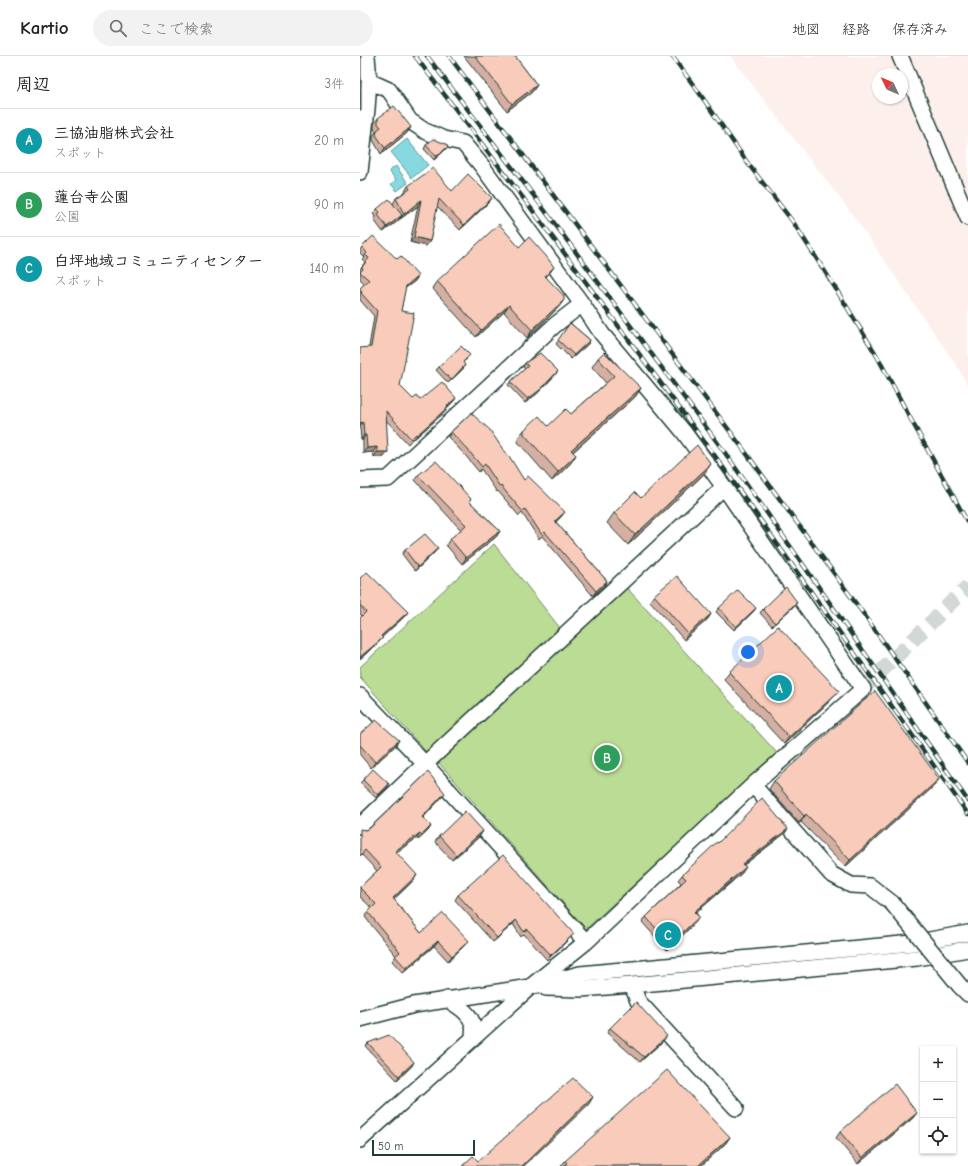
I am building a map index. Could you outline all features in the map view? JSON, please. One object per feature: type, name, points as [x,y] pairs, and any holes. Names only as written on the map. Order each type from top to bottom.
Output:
[{"type":"street","points":[[360,172],[369,81],[367,56]]},
{"type":"street","points":[[900,56],[968,218]]},
{"type":"street","points":[[360,1140],[530,987],[586,942],[753,785],[863,689],[724,487],[683,431],[602,334],[582,304],[486,172],[463,143],[444,139],[425,131],[410,121],[389,90],[369,81]]},
{"type":"street","points":[[360,480],[388,479],[555,325],[582,304]]},
{"type":"street","points":[[360,826],[724,487]]},
{"type":"street","points":[[360,696],[425,764],[586,942]]},
{"type":"street","points":[[753,785],[831,874],[850,885],[870,886],[892,903],[964,990]]},
{"type":"street","points":[[360,1019],[414,1005],[530,987],[580,974],[912,943],[968,933]]},
{"type":"street","points":[[530,987],[581,989],[632,985],[917,958],[968,948]]},
{"type":"street","points":[[632,985],[638,1001],[736,1108]]},
{"type":"street","points":[[447,1000],[461,1008],[469,1015],[474,1025],[473,1038]]},
{"type":"shaded area","points":[[730,56],[968,56],[968,387],[959,369],[853,215]]},
{"type":"green space","points":[[494,544],[560,628],[427,753],[360,677],[360,667]]},
{"type":"green space","points":[[627,588],[777,753],[586,929],[438,762]]},
{"type":"water","points":[[407,139],[428,165],[412,178],[391,152]]},
{"type":"water","points":[[396,166],[408,183],[397,191],[391,184],[396,180],[389,171]]},
{"type":"building","points":[[361,56],[361,110],[360,110]]},
{"type":"building","points":[[475,56],[515,56],[537,85],[512,104]]},
{"type":"building","points":[[394,106],[411,127],[385,148],[376,135],[377,130],[381,127],[378,124],[378,118]]},
{"type":"building","points":[[433,139],[446,144],[448,147],[436,156],[426,145]]},
{"type":"building","points":[[433,168],[452,191],[468,174],[492,198],[464,225],[439,199],[430,241],[414,237],[421,200],[404,214],[396,198],[410,189],[408,186]]},
{"type":"building","points":[[389,199],[402,215],[387,227],[378,215],[380,212],[377,209]]},
{"type":"building","points":[[499,224],[519,247],[529,237],[554,267],[545,276],[564,296],[564,300],[532,330],[509,305],[481,330],[437,281]]},
{"type":"building","points":[[373,236],[397,259],[401,256],[418,276],[406,286],[401,311],[414,313],[400,386],[413,399],[417,396],[420,400],[442,382],[456,398],[447,406],[448,407],[411,439],[386,411],[388,452],[377,452],[377,447],[367,448],[363,422],[360,423],[360,348],[371,347],[377,311],[361,293],[360,288],[369,280],[360,272],[369,258],[365,255],[367,253],[362,247]]},
{"type":"building","points":[[570,323],[590,340],[574,355],[558,340]]},
{"type":"building","points":[[461,346],[470,355],[463,362],[465,365],[451,380],[439,367]]},
{"type":"building","points":[[604,352],[641,388],[571,450],[576,455],[558,472],[524,434],[524,430],[539,416],[548,426],[566,409],[571,414],[614,376],[598,358]]},
{"type":"building","points":[[540,353],[558,371],[541,389],[528,399],[510,382],[528,366],[525,363]]},
{"type":"building","points":[[471,413],[490,430],[524,480],[528,476],[565,512],[555,521],[607,581],[596,591],[545,532],[542,535],[525,509],[523,512],[501,486],[500,487],[485,464],[482,467],[451,432]]},
{"type":"building","points":[[697,445],[711,464],[635,535],[614,513],[635,492],[641,498]]},
{"type":"building","points":[[436,461],[471,499],[469,501],[500,531],[466,558],[450,539],[466,525],[418,475]]},
{"type":"building","points":[[425,534],[438,548],[418,567],[405,550]]},
{"type":"building","points":[[367,572],[408,612],[381,636],[383,638],[360,657],[360,618],[366,612],[360,605],[360,578]]},
{"type":"building","points":[[677,576],[711,614],[688,634],[654,595]]},
{"type":"building","points":[[786,587],[797,602],[775,623],[763,609]]},
{"type":"building","points":[[738,590],[756,608],[736,627],[719,608]]},
{"type":"building","points":[[778,626],[839,691],[789,737],[729,672]]},
{"type":"building","points":[[875,691],[939,779],[850,860],[806,814],[804,816],[774,781]]},
{"type":"building","points":[[376,720],[399,740],[375,762],[360,745],[360,734]]},
{"type":"building","points":[[373,769],[389,784],[378,795],[363,780]]},
{"type":"building","points":[[428,772],[445,793],[422,817],[431,826],[422,835],[420,833],[395,851],[417,875],[393,898],[421,933],[443,913],[469,941],[452,956],[438,941],[406,968],[395,956],[400,952],[368,912],[376,904],[360,888],[381,867],[365,850],[360,856],[360,829],[365,830],[370,828]]},
{"type":"building","points":[[762,798],[788,829],[742,864],[746,867],[694,912],[699,917],[670,944],[646,917],[686,879],[682,875],[717,842],[718,843]]},
{"type":"building","points":[[465,811],[483,831],[456,855],[439,836]]},
{"type":"building","points":[[503,855],[574,934],[551,955],[527,929],[524,932],[516,920],[497,938],[458,895]]},
{"type":"building","points":[[636,1002],[667,1036],[644,1057],[610,1028]]},
{"type":"building","points":[[389,1035],[414,1062],[399,1076],[368,1043]]},
{"type":"building","points":[[667,1070],[730,1137],[698,1166],[564,1166],[567,1163],[565,1161]]},
{"type":"building","points":[[573,1078],[593,1097],[522,1166],[462,1166],[473,1156],[478,1161]]},
{"type":"building","points":[[895,1084],[917,1113],[862,1158],[840,1132]]},
{"type":"tunnel","points":[[863,689],[968,586]]},
{"type":"railway","points":[[415,56],[530,207],[715,456],[968,814]]},
{"type":"railway","points":[[427,56],[537,200],[723,450],[968,801]]},
{"type":"railway","points":[[449,56],[741,446],[868,620],[968,763]]},
{"type":"railway","points":[[672,56],[749,165],[793,222],[831,281],[877,356],[968,523]]},
{"type":"place","name":"三協油脂株式会社","points":[[779,688]]},
{"type":"place","name":"蓮台寺公園","points":[[607,758]]},
{"type":"place","name":"白坪地域コミュニティセンター","points":[[668,935]]}]
